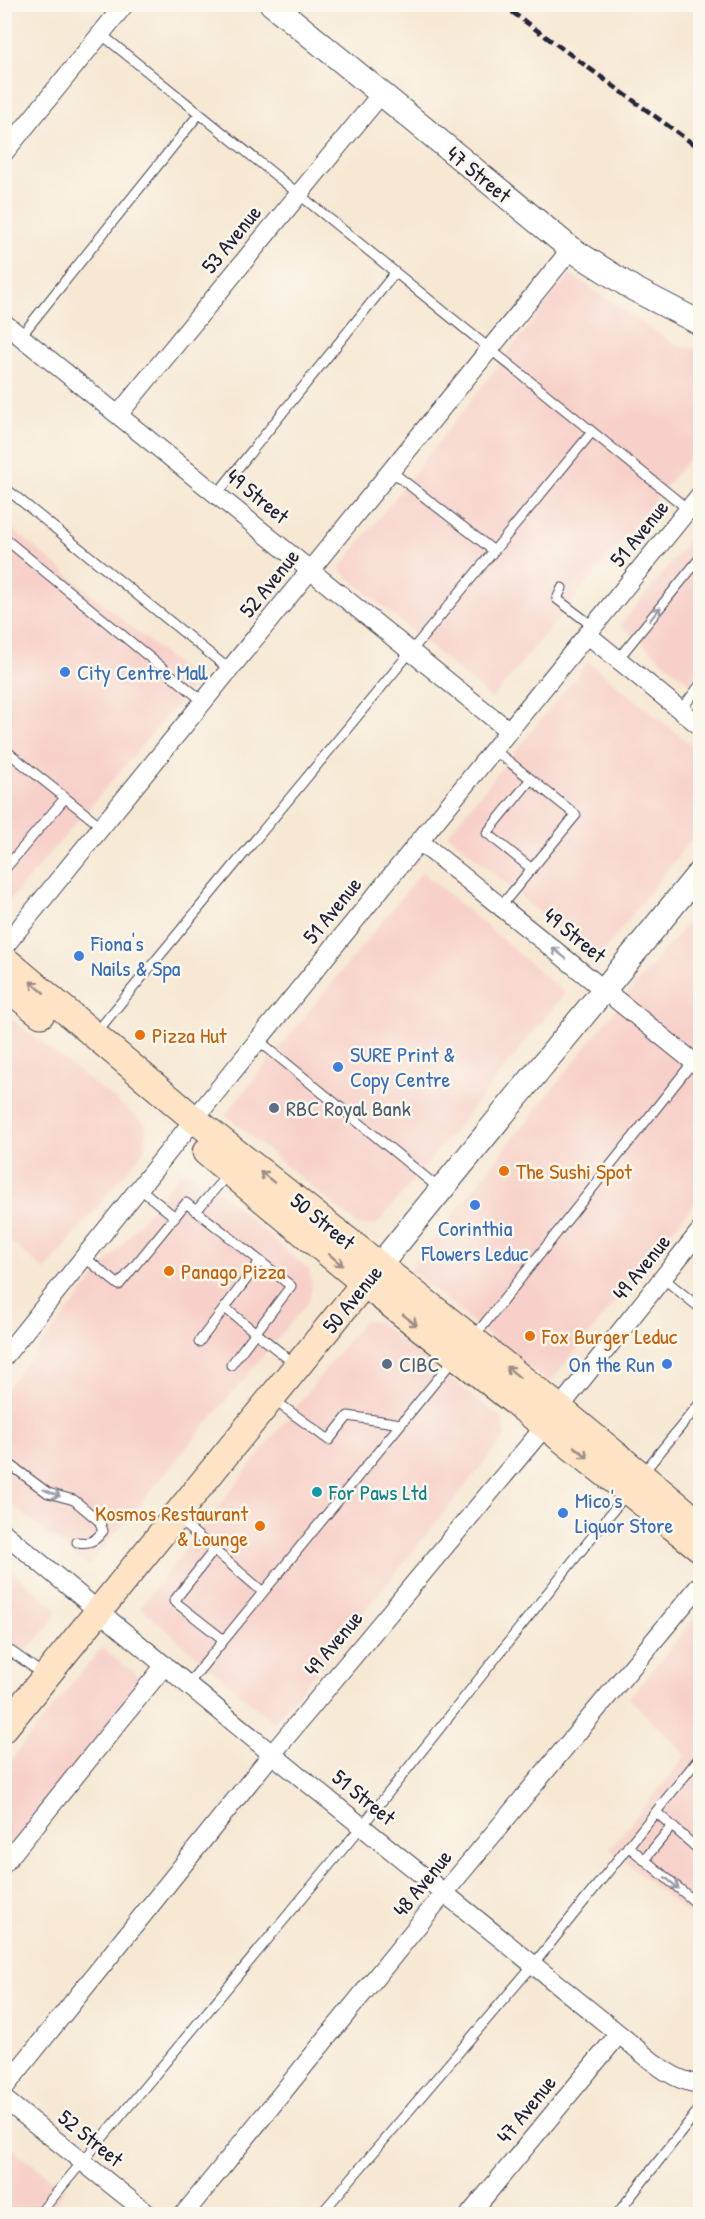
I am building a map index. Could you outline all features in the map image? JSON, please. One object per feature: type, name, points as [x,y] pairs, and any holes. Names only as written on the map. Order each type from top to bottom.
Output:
[{"type":"main road","name":"50 Street","points":[[4,959],[94,1035],[189,1126],[230,1171],[372,1275]]},
{"type":"main road","name":"50 Street","points":[[4,984],[92,1054],[189,1126],[372,1275],[635,1483],[700,1524]]},
{"type":"main road","name":"50 Avenue","points":[[4,1728],[100,1613],[372,1275]]},
{"type":"main road","name":"50 Street","points":[[635,1483],[700,1548]]},
{"type":"street","points":[[4,153],[125,4]]},
{"type":"street","name":"47 Street","points":[[272,4],[571,249],[634,289],[700,323]]},
{"type":"street","name":"53 Avenue","points":[[118,415],[381,94]]},
{"type":"street","name":"52 Avenue","points":[[4,947],[571,249]]},
{"type":"street","name":"49 Street","points":[[4,323],[508,730]]},
{"type":"street","name":"51 Avenue","points":[[4,1357],[493,748],[591,631],[695,514],[700,495]]},
{"type":"street","points":[[591,631],[618,659],[700,726]]},
{"type":"street","name":"49 Street","points":[[419,841],[604,990],[698,1061]]},
{"type":"street","name":"50 Avenue","points":[[372,1275],[700,872]]},
{"type":"street","name":"49 Avenue","points":[[4,2088],[272,1755],[552,1417],[700,1231]]},
{"type":"street","name":"51 Street","points":[[5,1534],[272,1755],[619,2034],[675,2078],[687,2083],[700,2084]]},
{"type":"street","name":"48 Avenue","points":[[184,2214],[445,1892],[700,1585]]},
{"type":"street","points":[[4,1864],[165,1665]]},
{"type":"street","name":"47 Avenue","points":[[470,2214],[619,2034]]},
{"type":"street","name":"52 Street","points":[[4,2099],[148,2214]]},
{"type":"lane","points":[[101,34],[695,514]]},
{"type":"lane","points":[[21,336],[199,114]]},
{"type":"lane","points":[[217,494],[395,273]]},
{"type":"lane","points":[[94,1035],[592,432]]},
{"type":"lane","points":[[391,471],[494,551]]},
{"type":"lane","points":[[4,487],[230,670]]},
{"type":"lane","points":[[4,538],[204,702]]},
{"type":"lane","points":[[618,659],[700,558]]},
{"type":"lane","points":[[562,588],[557,598],[591,631]]},
{"type":"lane","points":[[681,710],[700,686]]},
{"type":"lane","points":[[493,748],[576,815],[501,906]]},
{"type":"lane","points":[[4,750],[102,827]]},
{"type":"lane","points":[[531,779],[487,833],[532,869]]},
{"type":"lane","points":[[4,870],[65,798]]},
{"type":"lane","points":[[258,1041],[441,1190]]},
{"type":"lane","points":[[188,1684],[698,1061]]},
{"type":"lane","points":[[196,1211],[230,1171]]},
{"type":"lane","points":[[139,1188],[175,1217]]},
{"type":"lane","points":[[84,1257],[118,1285],[186,1203],[291,1286],[231,1365]]},
{"type":"lane","points":[[199,1342],[260,1261]]},
{"type":"lane","points":[[663,1278],[700,1308]]},
{"type":"lane","points":[[225,1308],[297,1367]]},
{"type":"lane","points":[[272,1398],[329,1440],[348,1416],[401,1424]]},
{"type":"lane","points":[[39,2214],[362,1826],[700,1402]]},
{"type":"lane","points":[[4,1460],[48,1493],[74,1500],[99,1521],[103,1531],[95,1541],[77,1542]]},
{"type":"lane","points":[[176,1517],[263,1592]]},
{"type":"lane","points":[[214,1550],[174,1601],[224,1640]]},
{"type":"lane","points":[[4,1660],[12,1652],[47,1677]]},
{"type":"lane","points":[[321,2214],[533,1965],[700,1756]]},
{"type":"lane","points":[[656,1812],[700,1851]]},
{"type":"lane","points":[[644,1860],[672,1826]]},
{"type":"lane","points":[[628,1846],[700,1906]]},
{"type":"lane","points":[[617,2214],[700,2108]]},
{"type":"shaded area","points":[[570,274],[676,345],[700,350],[700,445],[492,699],[339,569]]},
{"type":"shaded area","points":[[5,523],[197,681],[5,906]]},
{"type":"shaded area","points":[[700,527],[700,692],[620,625]]},
{"type":"shaded area","points":[[588,662],[700,752],[700,828],[596,961],[448,834]]},
{"type":"shaded area","points":[[422,872],[565,993],[377,1224],[359,1226],[225,1115]]},
{"type":"shaded area","points":[[700,908],[700,1196],[549,1384],[409,1270],[631,990]]},
{"type":"shaded area","points":[[5,1014],[147,1125],[144,1150],[45,1271],[5,1237]]},
{"type":"shaded area","points":[[197,1173],[309,1270],[312,1286],[309,1301],[88,1566],[5,1499],[4,1391],[179,1174]]},
{"type":"shaded area","points":[[365,1319],[378,1322],[502,1419],[506,1436],[274,1723],[140,1607]]},
{"type":"shaded area","points":[[5,1565],[56,1608],[55,1618],[5,1677]]},
{"type":"shaded area","points":[[700,1612],[700,1924],[610,1849],[686,1755],[629,1698]]},
{"type":"shaded area","points":[[101,1648],[146,1681],[5,1859],[5,1767]]},
{"type":"shaded area","points":[[4,2141],[65,2190],[46,2214],[5,2214]]},
{"type":"railway","points":[[501,4],[700,149]]},
{"type":"place","name":"City Centre Mall","points":[[65,672]]},
{"type":"place","name":"Fiona's Nails & Spa","points":[[79,956]]},
{"type":"place","name":"Pizza Hut","points":[[140,1035]]},
{"type":"place","name":"SURE Print & Copy Centre","points":[[338,1067]]},
{"type":"place","name":"RBC Royal Bank","points":[[274,1108]]},
{"type":"place","name":"The Sushi Spot","points":[[504,1171]]},
{"type":"place","name":"Corinthia Flowers Leduc","points":[[475,1205]]},
{"type":"place","name":"Panago Pizza","points":[[169,1271]]},
{"type":"place","name":"Fox Burger Leduc","points":[[530,1336]]},
{"type":"place","name":"CIBC","points":[[387,1364]]},
{"type":"place","name":"On the Run","points":[[667,1364]]},
{"type":"place","name":"For Paws Ltd","points":[[317,1492]]},
{"type":"place","name":"Mico's Liquor Store","points":[[563,1513]]},
{"type":"place","name":"Kosmos Restaurant & Lounge","points":[[260,1526]]}]
